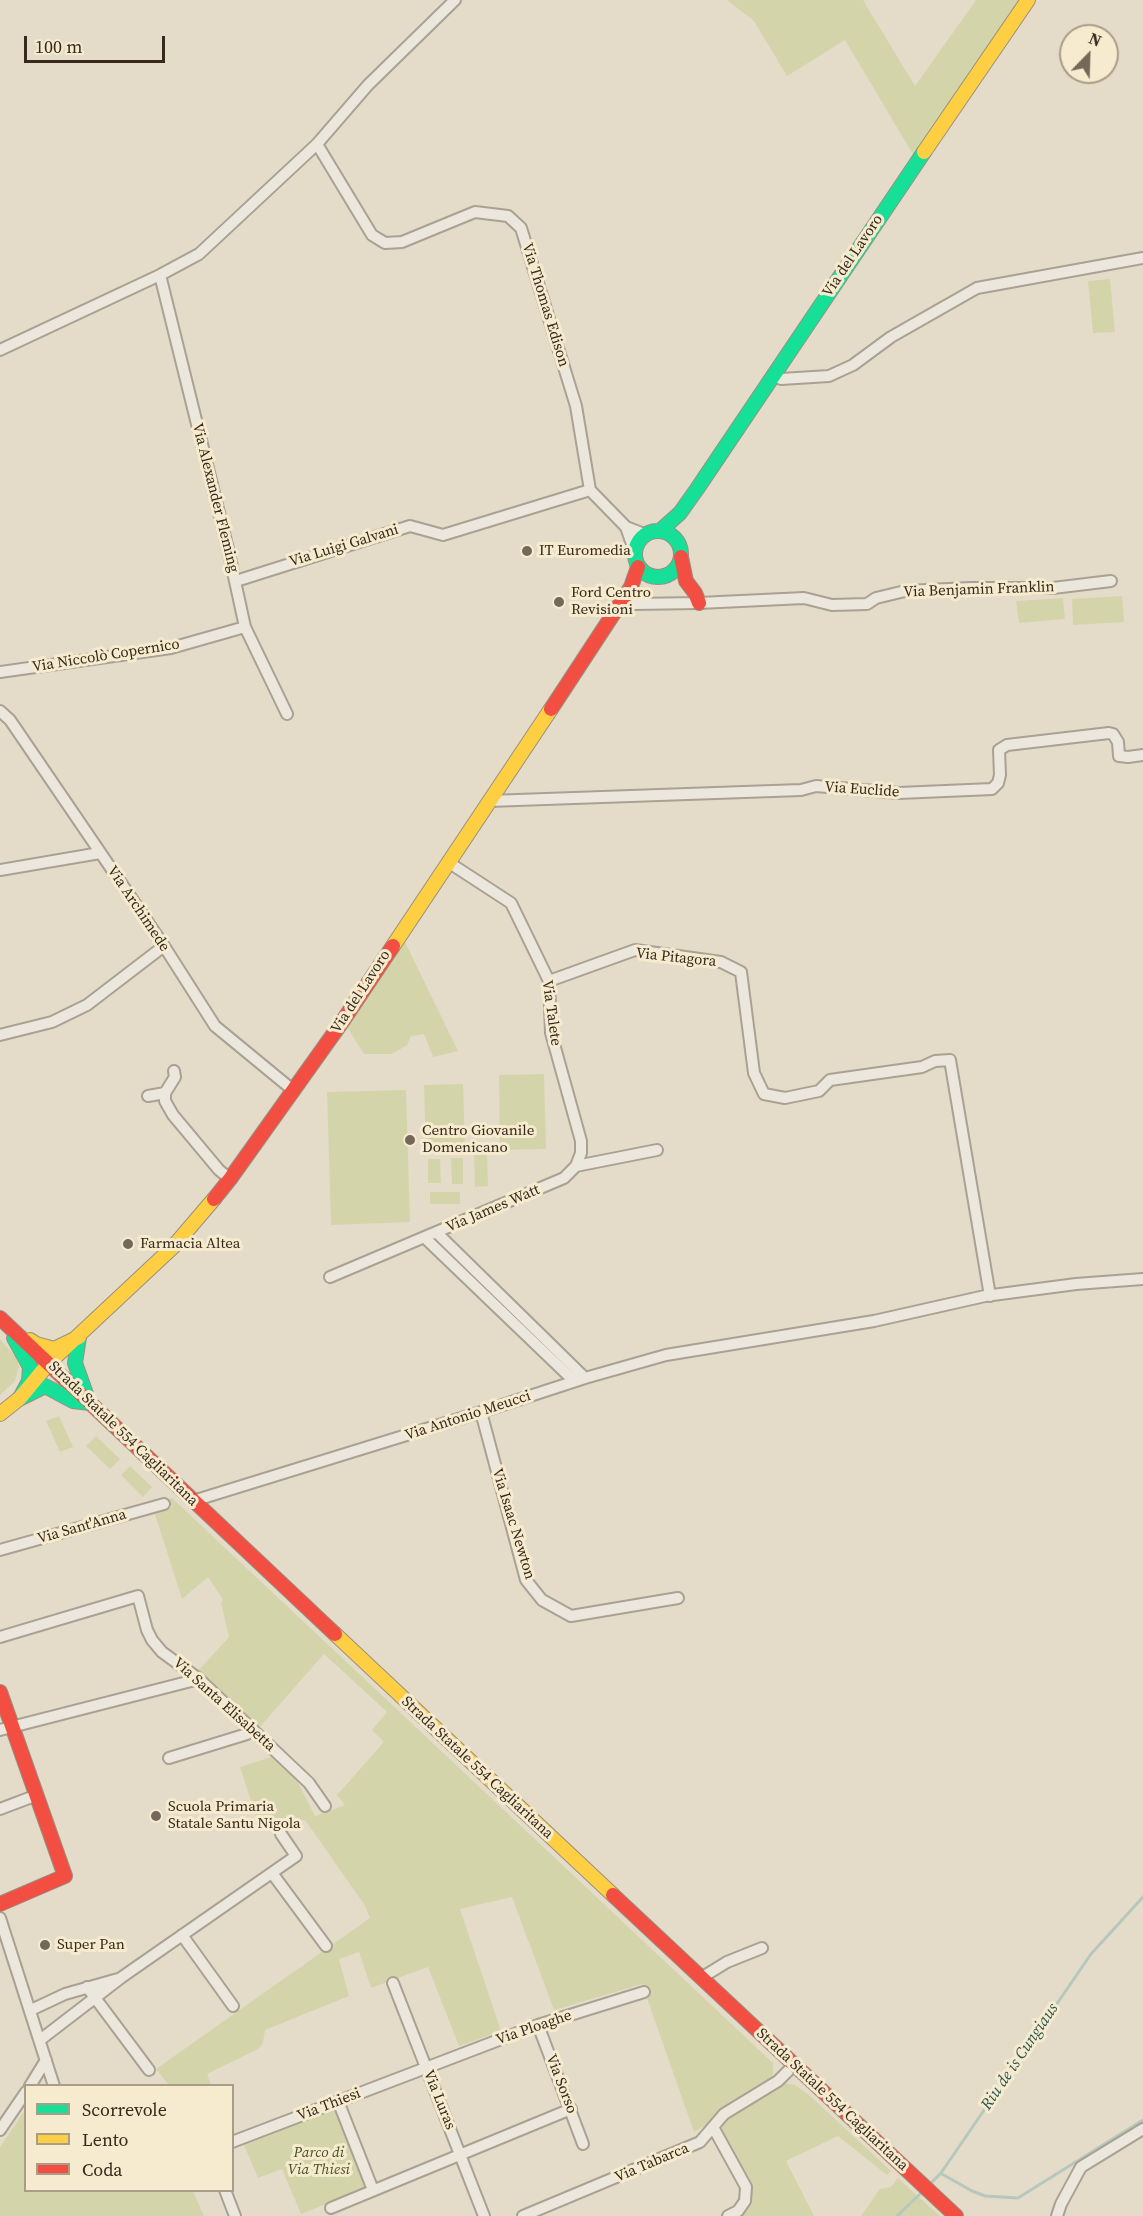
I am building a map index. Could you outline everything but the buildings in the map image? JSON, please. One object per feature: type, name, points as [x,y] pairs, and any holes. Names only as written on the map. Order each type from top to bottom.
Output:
[{"type":"main road","name":"Via del Lavoro","points":[[680,513],[1028,0]]},
{"type":"main road","points":[[661,530],[680,513]]},
{"type":"main road","points":[[677,540],[680,513]]},
{"type":"main road","points":[[652,530],[661,530],[670,533],[677,540],[681,548],[686,581],[699,603],[674,579],[650,573],[634,559],[637,541],[644,534],[652,530]]},
{"type":"main road","points":[[650,573],[672,573],[681,557]]},
{"type":"main road","name":"Via del Lavoro","points":[[20,1398],[49,1364],[173,1247],[230,1179],[294,1091],[631,587],[650,573]]},
{"type":"main road","points":[[2,1320],[36,1344],[54,1349],[79,1337]]},
{"type":"main road","points":[[2,1320],[30,1367],[29,1381],[20,1398]]},
{"type":"main road","name":"Strada Statale 554 Cagliaritana","points":[[2,1320],[192,1501],[956,2216]]},
{"type":"main road","points":[[79,1337],[75,1363],[78,1378],[90,1403]]},
{"type":"main road","points":[[0,1414],[20,1398],[45,1386],[73,1401],[90,1403]]},
{"type":"main road","points":[[0,1692],[6,1728],[37,1795],[65,1876],[0,1904]]},
{"type":"street","points":[[0,350],[160,275],[199,254],[317,144],[368,85],[454,0]]},
{"type":"street","name":"Via Thomas Edison","points":[[317,144],[372,235],[384,243],[402,242],[475,212],[508,216],[521,228],[576,406],[590,490]]},
{"type":"street","points":[[773,375],[781,379],[828,376],[853,365],[891,336],[977,288],[1143,258]]},
{"type":"street","name":"Via Alexander Fleming","points":[[160,275],[236,580],[245,627],[287,714]]},
{"type":"street","points":[[590,490],[626,527],[644,534]]},
{"type":"street","name":"Via Luigi Galvani","points":[[236,580],[410,526],[442,535],[590,490]]},
{"type":"street","points":[[626,527],[634,550]]},
{"type":"street","name":"Via Benjamin Franklin","points":[[633,604],[804,598],[832,605],[867,604],[876,598],[905,591],[1053,588],[1111,581]]},
{"type":"street","name":"Via Niccolò Copernico","points":[[0,672],[171,648],[245,627]]},
{"type":"street","name":"Via Archimede","points":[[0,711],[10,720],[164,946],[215,1026],[294,1091]]},
{"type":"street","name":"Via Euclide","points":[[489,801],[801,789],[816,786],[899,793],[992,789],[998,783],[1000,775],[999,750],[1007,744],[1108,733],[1113,734],[1118,742],[1119,756],[1128,758],[1143,755]]},
{"type":"street","points":[[0,870],[100,853]]},
{"type":"street","name":"Via Talete","points":[[448,862],[512,903],[549,981],[551,1033],[581,1141],[581,1153],[576,1166]]},
{"type":"street","points":[[0,1035],[52,1022],[87,1005],[164,946]]},
{"type":"street","name":"Via Pitagora","points":[[549,981],[635,950],[721,962],[741,972],[754,1072],[764,1094],[785,1098],[819,1091],[830,1080],[922,1067],[935,1061],[950,1060],[990,1296]]},
{"type":"street","points":[[174,1071],[175,1077],[165,1093],[165,1101],[172,1114],[219,1170],[230,1179]]},
{"type":"street","points":[[148,1096],[165,1093]]},
{"type":"street","name":"Via James Watt","points":[[330,1277],[564,1178],[576,1166],[657,1150]]},
{"type":"street","points":[[437,1233],[505,1307],[579,1380]]},
{"type":"street","points":[[425,1238],[505,1307]]},
{"type":"street","name":"Via Antonio Meucci","points":[[192,1501],[666,1355],[874,1321],[990,1296],[1076,1284],[1143,1279]]},
{"type":"street","name":"Via Isaac Newton","points":[[481,1413],[526,1580],[542,1600],[571,1616],[678,1598]]},
{"type":"street","name":"Via Sant'Anna","points":[[0,1550],[164,1504]]},
{"type":"street","name":"Via Santa Elisabetta","points":[[0,1637],[138,1596],[147,1630],[162,1652],[199,1679],[309,1783],[325,1806]]},
{"type":"street","points":[[6,1728],[199,1679]]},
{"type":"street","points":[[169,1758],[247,1734],[252,1730]]},
{"type":"street","points":[[0,1809],[37,1795]]},
{"type":"street","points":[[40,2040],[122,1977],[296,1856],[281,1834]]},
{"type":"street","points":[[272,1873],[326,1946]]},
{"type":"street","points":[[0,1918],[54,2084]]},
{"type":"street","points":[[182,1935],[233,2006]]},
{"type":"street","points":[[701,1978],[727,1962],[762,1948]]},
{"type":"street","points":[[31,2010],[65,1994],[122,1977]]},
{"type":"street","name":"Via Luras","points":[[393,1983],[484,2216]]},
{"type":"street","points":[[87,1987],[149,2070]]},
{"type":"street","name":"Via Ploaghe","points":[[426,2067],[538,2025],[644,1992]]},
{"type":"street","name":"Via Sorso","points":[[538,2025],[583,2144]]},
{"type":"street","points":[[31,2084],[46,2060]]},
{"type":"street","name":"Via Tabarca","points":[[523,2216],[700,2142],[724,2114],[769,2087],[794,2065]]},
{"type":"street","name":"Via Thiesi","points":[[234,2141],[426,2067]]},
{"type":"street","points":[[0,2130],[24,2095]]},
{"type":"street","points":[[338,2101],[373,2190]]},
{"type":"street","points":[[331,2208],[571,2109]]},
{"type":"street","points":[[713,2127],[746,2187],[745,2201],[733,2214]]},
{"type":"street","points":[[1057,2216],[1081,2167],[1143,2129]]},
{"type":"street","points":[[226,2192],[235,2216]]},
{"type":"green space","points":[[727,0],[863,0],[915,86],[976,0],[1021,0],[914,156],[845,40],[787,76],[754,21]]},
{"type":"green space","points":[[1110,279],[1115,332],[1093,333],[1088,281]]},
{"type":"green space","points":[[1122,596],[1124,622],[1073,625],[1072,599]]},
{"type":"green space","points":[[1063,598],[1065,619],[1019,623],[1016,601]]},
{"type":"green space","points":[[405,942],[458,1051],[433,1057],[424,1034],[411,1036],[407,1045],[392,1054],[364,1054],[347,1027]]},
{"type":"green space","points":[[544,1074],[546,1149],[500,1150],[499,1075]]},
{"type":"green space","points":[[463,1084],[465,1149],[426,1150],[424,1085]]},
{"type":"green space","points":[[406,1090],[410,1222],[331,1225],[327,1092]]},
{"type":"green space","points":[[474,1153],[487,1153],[488,1186],[475,1187]]},
{"type":"green space","points":[[451,1158],[463,1158],[463,1184],[452,1184]]},
{"type":"green space","points":[[428,1159],[440,1159],[441,1183],[428,1183]]},
{"type":"green space","points":[[430,1192],[460,1192],[460,1204],[430,1204]]},
{"type":"green space","points":[[0,1339],[16,1357],[19,1366],[15,1381],[0,1395]]},
{"type":"green space","points":[[59,1416],[73,1447],[60,1452],[46,1421]]},
{"type":"green space","points":[[96,1436],[120,1459],[110,1469],[86,1446]]},
{"type":"green space","points":[[130,1466],[152,1487],[143,1497],[121,1475]]},
{"type":"green space","points":[[172,1498],[773,2063],[773,2074],[766,2084],[730,2104],[717,2113],[709,2123],[694,2132],[642,1984],[554,2010],[512,1897],[460,1909],[501,2031],[459,2046],[428,1967],[371,1988],[359,1952],[339,1959],[349,1996],[265,2030],[263,2043],[258,2049],[207,2074],[211,2084],[168,2084],[156,2069],[370,1918],[364,1904],[305,1820],[260,1829],[240,1767],[272,1757],[295,1777],[315,1816],[345,1805],[337,1795],[384,1742],[372,1730],[387,1712],[324,1654],[259,1728],[197,1672],[229,1637],[221,1603],[223,1600],[208,1577],[182,1599],[155,1514],[173,1507],[166,1500]]},
{"type":"green space","points":[[783,2083],[795,2085],[809,2095],[891,2171],[887,2175],[838,2136],[786,2161],[814,2216],[739,2216],[743,2214],[748,2205],[751,2192],[750,2180],[722,2135],[722,2121]]},
{"type":"green space","name":"Parco di Via Thiesi","points":[[336,2107],[369,2187],[301,2214],[282,2169],[258,2178],[244,2145]]},
{"type":"green space","points":[[24,2111],[24,2192],[193,2192],[204,2216],[0,2216],[0,2147]]},
{"type":"green space","points":[[898,2178],[940,2216],[861,2216],[880,2189],[891,2187]]},
{"type":"waterway","name":"Riu de is Cungiaus","points":[[930,2184],[941,2173],[1091,1954],[1143,1897]]},
{"type":"waterway","points":[[942,2174],[985,2196],[1018,2198],[1143,2120]]},
{"type":"waterway","name":"Riu de is Cungiaus","points":[[897,2216],[921,2193]]},
{"type":"traffic: fast","points":[[661,530],[680,513],[697,489],[924,152]]},
{"type":"traffic: fast","points":[[663,531],[675,537],[680,545],[681,554],[680,563],[675,571],[667,576],[653,577],[645,574],[638,567],[635,549],[638,541],[645,534],[663,531]]},
{"type":"traffic: fast","points":[[79,1337],[75,1363],[86,1394]]},
{"type":"traffic: fast","points":[[14,1338],[30,1367],[29,1381],[20,1398]]},
{"type":"traffic: fast","points":[[21,1398],[45,1386],[73,1401],[90,1403]]},
{"type":"traffic: slow","points":[[924,152],[1028,0]]},
{"type":"traffic: slow","points":[[393,946],[551,709]]},
{"type":"traffic: slow","points":[[0,1414],[20,1398],[49,1363],[173,1247],[214,1199]]},
{"type":"traffic: slow","points":[[30,1340],[54,1349],[79,1337]]},
{"type":"traffic: slow","points":[[335,1634],[613,1895]]},
{"type":"traffic: jam","points":[[681,557],[686,581],[699,603]]},
{"type":"traffic: jam","points":[[551,709],[631,587],[638,567]]},
{"type":"traffic: jam","points":[[214,1199],[342,1022],[393,946]]},
{"type":"traffic: jam","points":[[0,1318],[335,1634]]},
{"type":"traffic: jam","points":[[0,1692],[65,1876],[0,1904]]},
{"type":"traffic: jam","points":[[613,1895],[956,2216]]},
{"type":"place","name":"IT Euromedia","points":[[527,551]]},
{"type":"place","name":"Ford Centro Revisioni","points":[[559,602]]},
{"type":"place","name":"Centro Giovanile Domenicano","points":[[410,1140]]},
{"type":"place","name":"Farmacia Altea","points":[[128,1244]]},
{"type":"place","name":"Scuola Primaria Statale Santu Nigola","points":[[156,1816]]},
{"type":"place","name":"Super Pan","points":[[45,1945]]}]
